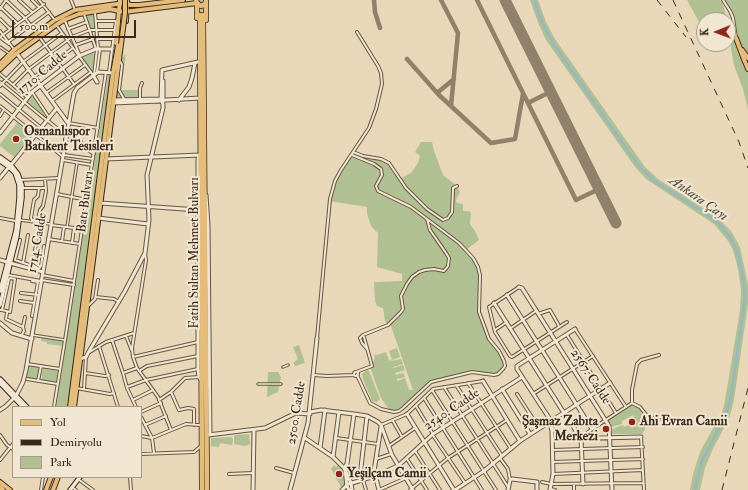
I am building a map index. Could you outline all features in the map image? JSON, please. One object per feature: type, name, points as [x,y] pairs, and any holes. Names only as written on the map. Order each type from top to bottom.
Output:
[{"type":"highway","points":[[197,2],[202,6],[206,2]]},
{"type":"highway","points":[[197,2],[201,14]]},
{"type":"highway","points":[[202,86],[196,62],[201,14],[206,2]]},
{"type":"highway","name":"Fatih Sultan Mehmet Bulvarı","points":[[201,14],[205,187],[208,435],[207,490]]},
{"type":"highway","name":"Fatih Sultan Mehmet Bulvarı","points":[[202,86],[200,98],[199,211],[202,490]]},
{"type":"main road","points":[[109,8],[116,0]]},
{"type":"main road","points":[[118,61],[115,56],[118,19],[119,10],[124,1]]},
{"type":"main road","points":[[118,61],[127,11],[124,1]]},
{"type":"main road","points":[[0,69],[17,53],[64,20],[84,12],[109,8],[124,1],[139,7]]},
{"type":"main road","name":"Batı Bulvarı","points":[[74,406],[100,203],[118,78],[118,61],[124,1]]},
{"type":"main road","points":[[184,2],[193,6],[201,14]]},
{"type":"main road","points":[[0,64],[10,54],[55,20],[75,10],[87,8],[109,8],[124,12],[139,7],[197,2]]},
{"type":"main road","points":[[126,20],[139,7]]},
{"type":"main road","points":[[109,8],[118,19]]},
{"type":"main road","points":[[736,38],[747,63]]},
{"type":"main road","name":"Batı Bulvarı","points":[[70,406],[109,73],[118,61]]},
{"type":"main road","points":[[0,157],[17,172],[21,180],[22,188],[19,221]]},
{"type":"main road","points":[[0,160],[10,166],[15,174],[19,185],[20,198],[18,236],[3,276],[3,290],[0,305]]},
{"type":"main road","points":[[0,379],[22,406]]},
{"type":"main road","points":[[0,383],[26,406]]},
{"type":"main road","points":[[47,490],[52,478]]},
{"type":"main road","points":[[52,490],[58,478]]},
{"type":"main road","points":[[72,489],[79,478]]},
{"type":"main road","points":[[0,483],[9,490]]},
{"type":"street","points":[[18,23],[0,8],[6,0],[25,18],[35,32]]},
{"type":"street","points":[[20,0],[32,12]]},
{"type":"street","points":[[32,0],[39,7]]},
{"type":"street","points":[[39,0],[44,4],[55,20]]},
{"type":"street","points":[[71,0],[75,10]]},
{"type":"street","points":[[723,0],[730,12]]},
{"type":"street","points":[[10,45],[0,38],[3,34],[44,4]]},
{"type":"street","points":[[8,42],[49,12]]},
{"type":"street","points":[[93,74],[98,49],[95,12]]},
{"type":"street","points":[[84,14],[98,49]]},
{"type":"street","points":[[0,19],[10,29]]},
{"type":"street","points":[[54,406],[98,128],[109,73],[113,39],[118,19],[96,21]]},
{"type":"street","points":[[65,22],[80,56],[97,82]]},
{"type":"street","points":[[68,29],[87,22]]},
{"type":"street","points":[[57,26],[80,56]]},
{"type":"street","points":[[13,85],[29,69],[72,37],[90,30],[115,30]]},
{"type":"street","points":[[0,31],[12,48]]},
{"type":"street","points":[[316,338],[328,206],[335,181],[369,128],[376,109],[382,84],[381,73],[378,66],[357,32]]},
{"type":"street","points":[[0,86],[1,83],[23,62],[62,33]]},
{"type":"street","points":[[40,38],[74,84]]},
{"type":"street","points":[[76,46],[93,39]]},
{"type":"street","points":[[97,39],[113,39]]},
{"type":"street","points":[[0,47],[10,54]]},
{"type":"street","points":[[20,91],[34,77],[73,48]]},
{"type":"street","name":"1710. Cadde","points":[[0,131],[27,97],[40,85],[80,56],[98,49],[112,49]]},
{"type":"street","points":[[18,55],[68,124],[98,128]]},
{"type":"street","points":[[0,56],[4,59]]},
{"type":"street","points":[[171,430],[160,402],[137,368],[133,357],[132,348],[146,260],[148,170],[163,101],[162,70],[196,62],[189,87],[179,100]]},
{"type":"street","points":[[46,93],[85,65]]},
{"type":"street","points":[[52,101],[74,84],[93,74],[109,73]]},
{"type":"street","points":[[0,74],[27,97]]},
{"type":"street","name":"1714. Cadde","points":[[15,397],[23,382],[27,364],[37,295],[43,274],[74,91],[93,74]]},
{"type":"street","points":[[118,78],[119,90],[124,100]]},
{"type":"street","points":[[1,83],[64,134]]},
{"type":"street","points":[[140,100],[140,88],[142,83]]},
{"type":"street","points":[[114,99],[119,90]]},
{"type":"street","points":[[32,92],[48,116]]},
{"type":"street","points":[[0,94],[40,126]]},
{"type":"street","points":[[114,99],[163,101],[200,98]]},
{"type":"street","points":[[114,99],[140,100]]},
{"type":"street","points":[[0,106],[62,157],[77,163],[92,165]]},
{"type":"street","points":[[0,178],[57,108]]},
{"type":"street","points":[[0,116],[4,112]]},
{"type":"street","points":[[65,139],[82,142],[85,148],[94,154]]},
{"type":"street","points":[[353,152],[363,156],[381,159],[389,163],[406,188],[427,209],[443,220],[448,218],[452,212],[453,188],[457,186]]},
{"type":"street","points":[[106,159],[200,155]]},
{"type":"street","points":[[352,155],[374,164],[381,169],[382,175],[376,186],[378,191],[406,204],[459,243],[473,258],[477,266],[480,282],[479,312],[489,339],[499,351],[504,361],[503,369],[498,374],[494,375],[472,372],[435,380],[424,387],[403,408],[394,412],[381,409],[370,403],[356,374]]},
{"type":"street","points":[[62,157],[93,159]]},
{"type":"street","points":[[62,241],[72,197],[77,163]]},
{"type":"street","points":[[21,180],[59,178]]},
{"type":"street","points":[[39,188],[38,196],[34,201],[31,218],[32,220],[38,220],[40,210],[43,206],[45,179]]},
{"type":"street","points":[[22,188],[45,188]]},
{"type":"street","points":[[56,194],[87,200]]},
{"type":"street","points":[[100,203],[199,211],[198,369],[200,379],[185,378],[160,402],[142,411]]},
{"type":"street","points":[[0,218],[82,230]]},
{"type":"street","points":[[98,218],[148,224]]},
{"type":"street","points":[[367,349],[360,340],[361,337],[388,325],[401,312],[403,309],[401,296],[412,277],[425,270],[434,269],[444,271],[448,266],[449,258],[430,230],[426,219]]},
{"type":"street","points":[[72,243],[74,228]]},
{"type":"street","points":[[23,264],[28,235]]},
{"type":"street","points":[[32,266],[40,235]]},
{"type":"street","points":[[48,239],[80,244]]},
{"type":"street","points":[[20,240],[15,260],[43,274],[74,281]]},
{"type":"street","points":[[0,260],[38,268],[41,266],[44,246]]},
{"type":"street","points":[[84,389],[86,357],[119,302],[145,253]]},
{"type":"street","points":[[3,276],[74,286]]},
{"type":"street","points":[[9,278],[15,279],[13,293],[10,312],[1,310],[3,290],[9,278]]},
{"type":"street","points":[[87,306],[90,305],[96,297],[98,280]]},
{"type":"street","points":[[32,281],[38,282],[37,295],[32,316]]},
{"type":"street","points":[[519,287],[494,303],[489,308],[494,330],[510,356],[524,349],[566,322]]},
{"type":"street","name":"2567. Cadde","points":[[519,287],[522,288],[609,426],[612,490]]},
{"type":"street","points":[[3,290],[13,293]]},
{"type":"street","points":[[21,293],[37,295]]},
{"type":"street","points":[[507,295],[592,429]]},
{"type":"street","points":[[96,297],[116,300],[119,302]]},
{"type":"street","points":[[20,301],[34,304]]},
{"type":"street","points":[[494,303],[576,431],[572,438]]},
{"type":"street","points":[[510,328],[537,313],[549,310],[558,324],[558,327]]},
{"type":"street","points":[[7,313],[6,319],[23,327]]},
{"type":"street","points":[[22,336],[25,317]]},
{"type":"street","points":[[494,330],[507,322]]},
{"type":"street","points":[[0,323],[10,332],[22,336],[65,340]]},
{"type":"street","points":[[555,490],[550,490],[553,474],[551,421],[517,369],[517,366],[575,329],[626,407]]},
{"type":"street","points":[[88,353],[112,340],[134,333]]},
{"type":"street","points":[[567,335],[616,414]]},
{"type":"street","points":[[126,336],[133,353]]},
{"type":"street","points":[[313,375],[327,376],[356,374],[361,370],[372,366],[364,337]]},
{"type":"street","name":"2500. Cadde","points":[[290,490],[305,438],[310,413],[316,338]]},
{"type":"street","points":[[112,340],[127,387],[136,406]]},
{"type":"street","points":[[133,357],[198,342]]},
{"type":"street","points":[[99,346],[118,406]]},
{"type":"street","points":[[632,403],[632,390],[637,364],[641,360],[659,355]]},
{"type":"street","points":[[139,371],[147,366],[199,356]]},
{"type":"street","points":[[533,394],[593,356]]},
{"type":"street","points":[[80,359],[86,357]]},
{"type":"street","points":[[27,364],[60,369]]},
{"type":"street","points":[[283,367],[288,365]]},
{"type":"street","points":[[38,381],[41,366]]},
{"type":"street","points":[[123,373],[137,368]]},
{"type":"street","points":[[127,387],[146,380],[198,369]]},
{"type":"street","points":[[85,373],[105,376],[109,375]]},
{"type":"street","name":"2540. Cadde","points":[[398,466],[432,434],[522,377]]},
{"type":"street","points":[[27,379],[58,384]]},
{"type":"street","points":[[381,425],[407,414],[432,390],[444,386],[483,381],[520,441]]},
{"type":"street","points":[[468,383],[510,449]]},
{"type":"street","points":[[407,414],[454,490],[484,471],[530,434],[610,383]]},
{"type":"street","points":[[258,384],[281,384]]},
{"type":"street","points":[[456,385],[508,469],[510,480],[508,489]]},
{"type":"street","points":[[444,386],[508,489]]},
{"type":"street","points":[[76,388],[110,394],[114,393]]},
{"type":"street","points":[[502,389],[530,434]]},
{"type":"street","points":[[133,400],[153,390]]},
{"type":"street","points":[[432,390],[496,490]]},
{"type":"street","points":[[171,392],[179,410],[188,408],[194,409],[194,425]]},
{"type":"street","points":[[517,394],[541,427],[552,430]]},
{"type":"street","points":[[0,410],[15,397]]},
{"type":"street","points":[[424,398],[482,490]]},
{"type":"street","points":[[581,438],[632,403]]},
{"type":"street","points":[[632,403],[640,407],[648,417],[663,416]]},
{"type":"street","points":[[416,406],[432,434],[465,483]]},
{"type":"street","points":[[208,435],[254,430],[267,427],[296,413],[310,413],[325,410],[368,416],[381,425],[391,454],[412,490],[448,458],[507,420]]},
{"type":"street","points":[[320,448],[325,410]]},
{"type":"street","points":[[333,457],[339,412]]},
{"type":"street","points":[[350,489],[347,485],[344,468],[347,464],[354,414]]},
{"type":"street","points":[[145,425],[166,416]]},
{"type":"street","points":[[360,476],[368,416]]},
{"type":"street","points":[[142,418],[152,438],[154,453]]},
{"type":"street","points":[[392,421],[402,437]]},
{"type":"street","points":[[142,436],[152,438],[186,424],[202,425]]},
{"type":"street","points":[[381,425],[375,476],[379,490],[406,478]]},
{"type":"street","points":[[388,447],[416,428]]},
{"type":"street","points":[[253,490],[254,430]]},
{"type":"street","points":[[0,435],[10,448]]},
{"type":"street","points":[[552,438],[641,437],[643,447],[644,490]]},
{"type":"street","points":[[305,438],[333,457],[344,468],[360,476],[375,476]]},
{"type":"street","points":[[336,438],[378,444]]},
{"type":"street","points":[[581,438],[583,484]]},
{"type":"street","points":[[0,460],[12,445]]},
{"type":"street","points":[[142,454],[194,452],[202,445]]},
{"type":"street","points":[[553,450],[643,447]]},
{"type":"street","points":[[415,450],[440,490]]},
{"type":"street","points":[[376,460],[391,454]]},
{"type":"street","points":[[406,458],[426,490]]},
{"type":"street","points":[[553,462],[643,459]]},
{"type":"street","points":[[347,485],[375,476],[398,466]]},
{"type":"street","points":[[276,468],[295,474]]},
{"type":"street","points":[[344,468],[351,483],[350,489]]},
{"type":"street","points":[[553,474],[643,470]]},
{"type":"street","points":[[229,474],[253,473]]},
{"type":"street","points":[[40,490],[42,478]]},
{"type":"street","points":[[79,478],[93,490]]},
{"type":"street","points":[[130,478],[131,490]]},
{"type":"street","points":[[363,480],[366,490]]},
{"type":"street","points":[[510,480],[536,481],[538,482],[537,490]]},
{"type":"street","points":[[350,489],[359,481]]},
{"type":"street","points":[[542,482],[551,484],[643,483]]},
{"type":"street","points":[[574,484],[574,490]]},
{"type":"street","points":[[479,485],[479,490]]},
{"type":"green space","points":[[530,0],[538,0],[546,22],[555,39],[645,167],[658,179],[716,216],[731,231],[740,247],[748,285],[748,304],[734,400],[730,416],[705,468],[700,490],[690,490],[693,474],[700,452],[724,406],[740,310],[741,290],[733,250],[728,241],[714,224],[646,179],[635,167],[546,40]]},
{"type":"green space","points":[[687,0],[720,0],[723,4],[725,12],[696,12],[696,16]]},
{"type":"green space","points":[[725,0],[748,0],[748,55],[739,42],[736,29],[736,12],[732,12]]},
{"type":"green space","points":[[94,13],[95,29],[90,29],[85,15]]},
{"type":"green space","points":[[736,40],[748,73],[748,110],[743,89],[734,65],[732,52],[736,52]]},
{"type":"green space","points":[[93,52],[95,55],[92,72],[81,57]]},
{"type":"green space","points":[[126,54],[121,90],[140,90],[140,99],[114,100],[119,61]]},
{"type":"green space","points":[[108,75],[110,76],[68,406],[56,406]]},
{"type":"green space","points":[[32,95],[48,116],[46,119],[27,102]]},
{"type":"green space","name":"Osmanlıspor Batıkent Tesisleri","points":[[17,123],[32,135],[14,157],[0,146],[0,144]]},
{"type":"green space","points":[[421,142],[432,142],[443,175],[457,186],[460,192],[456,200],[457,203],[463,204],[463,211],[469,211],[471,213],[470,224],[479,240],[466,250],[473,258],[480,275],[479,312],[489,339],[499,351],[505,366],[498,374],[494,375],[472,372],[431,382],[399,411],[390,411],[381,398],[370,367],[374,360],[375,354],[377,355],[386,352],[389,361],[392,359],[389,351],[397,348],[400,357],[391,361],[401,359],[403,364],[393,368],[403,365],[405,370],[395,373],[396,375],[403,373],[405,377],[397,379],[397,381],[405,378],[409,390],[413,390],[390,323],[388,325],[385,321],[383,308],[377,306],[375,301],[374,282],[402,281],[402,274],[377,267],[378,233],[371,226],[367,214],[367,207],[329,201],[335,181],[353,152],[363,156],[381,159],[389,163],[399,179],[411,173],[418,163],[420,156],[415,152]]},
{"type":"green space","points":[[42,337],[64,341],[63,346],[47,344],[47,342],[41,341]]},
{"type":"green space","points":[[299,345],[305,363],[295,366],[293,363],[298,359],[293,347]]},
{"type":"green space","points":[[29,366],[39,367],[36,380],[26,378]]},
{"type":"green space","points":[[43,368],[59,371],[56,383],[41,381]]},
{"type":"green space","points":[[367,370],[369,371],[380,399],[377,402],[372,401],[363,379],[362,374]]},
{"type":"green space","points":[[268,372],[278,372],[281,377],[278,392],[267,397]]},
{"type":"green space","points":[[635,404],[639,408],[646,423],[645,430],[642,434],[612,434],[612,429],[623,425],[624,427],[630,425],[631,428],[637,426],[633,415],[622,421],[622,424],[611,427],[606,420]]},
{"type":"green space","points":[[249,434],[250,444],[245,446],[234,444],[234,436]]},
{"type":"green space","points":[[231,437],[233,439],[232,445],[220,443],[219,447],[211,446],[211,438]]},
{"type":"green space","points":[[339,464],[342,468],[346,483],[341,487],[331,469],[334,465],[336,467]]},
{"type":"waterway","name":"Ankara Çayı","points":[[534,0],[541,20],[552,42],[637,164],[654,181],[718,223],[730,237],[737,251],[743,278],[745,298],[731,397],[725,417],[702,461],[695,490]]},
{"type":"taxiway","points":[[374,0],[375,12],[380,28]]},
{"type":"taxiway","points":[[441,0],[458,33],[451,106]]},
{"type":"taxiway","points":[[477,0],[576,200],[599,189]]},
{"type":"taxiway","points":[[407,59],[439,95],[491,143],[515,139],[523,94]]},
{"type":"taxiway","points":[[437,93],[454,79]]},
{"type":"taxiway","points":[[528,103],[550,92]]},
{"type":"runway","points":[[505,0],[616,223]]},
{"type":"tunnel","points":[[200,0],[200,15]]},
{"type":"tunnel","points":[[203,0],[203,15]]},
{"type":"railway","points":[[657,0],[686,37]]},
{"type":"railway","points":[[673,0],[739,142],[748,168]]},
{"type":"railway","points":[[722,490],[748,388]]},
{"type":"place","name":"Osmanlıspor Batıkent Tesisleri","points":[[16,139]]},
{"type":"place","name":"Ahi Evran Camii","points":[[632,422]]},
{"type":"place","name":"Şaşmaz Zabıta Merkezi","points":[[606,429]]},
{"type":"place","name":"Yeşilçam Camii","points":[[339,474]]}]
